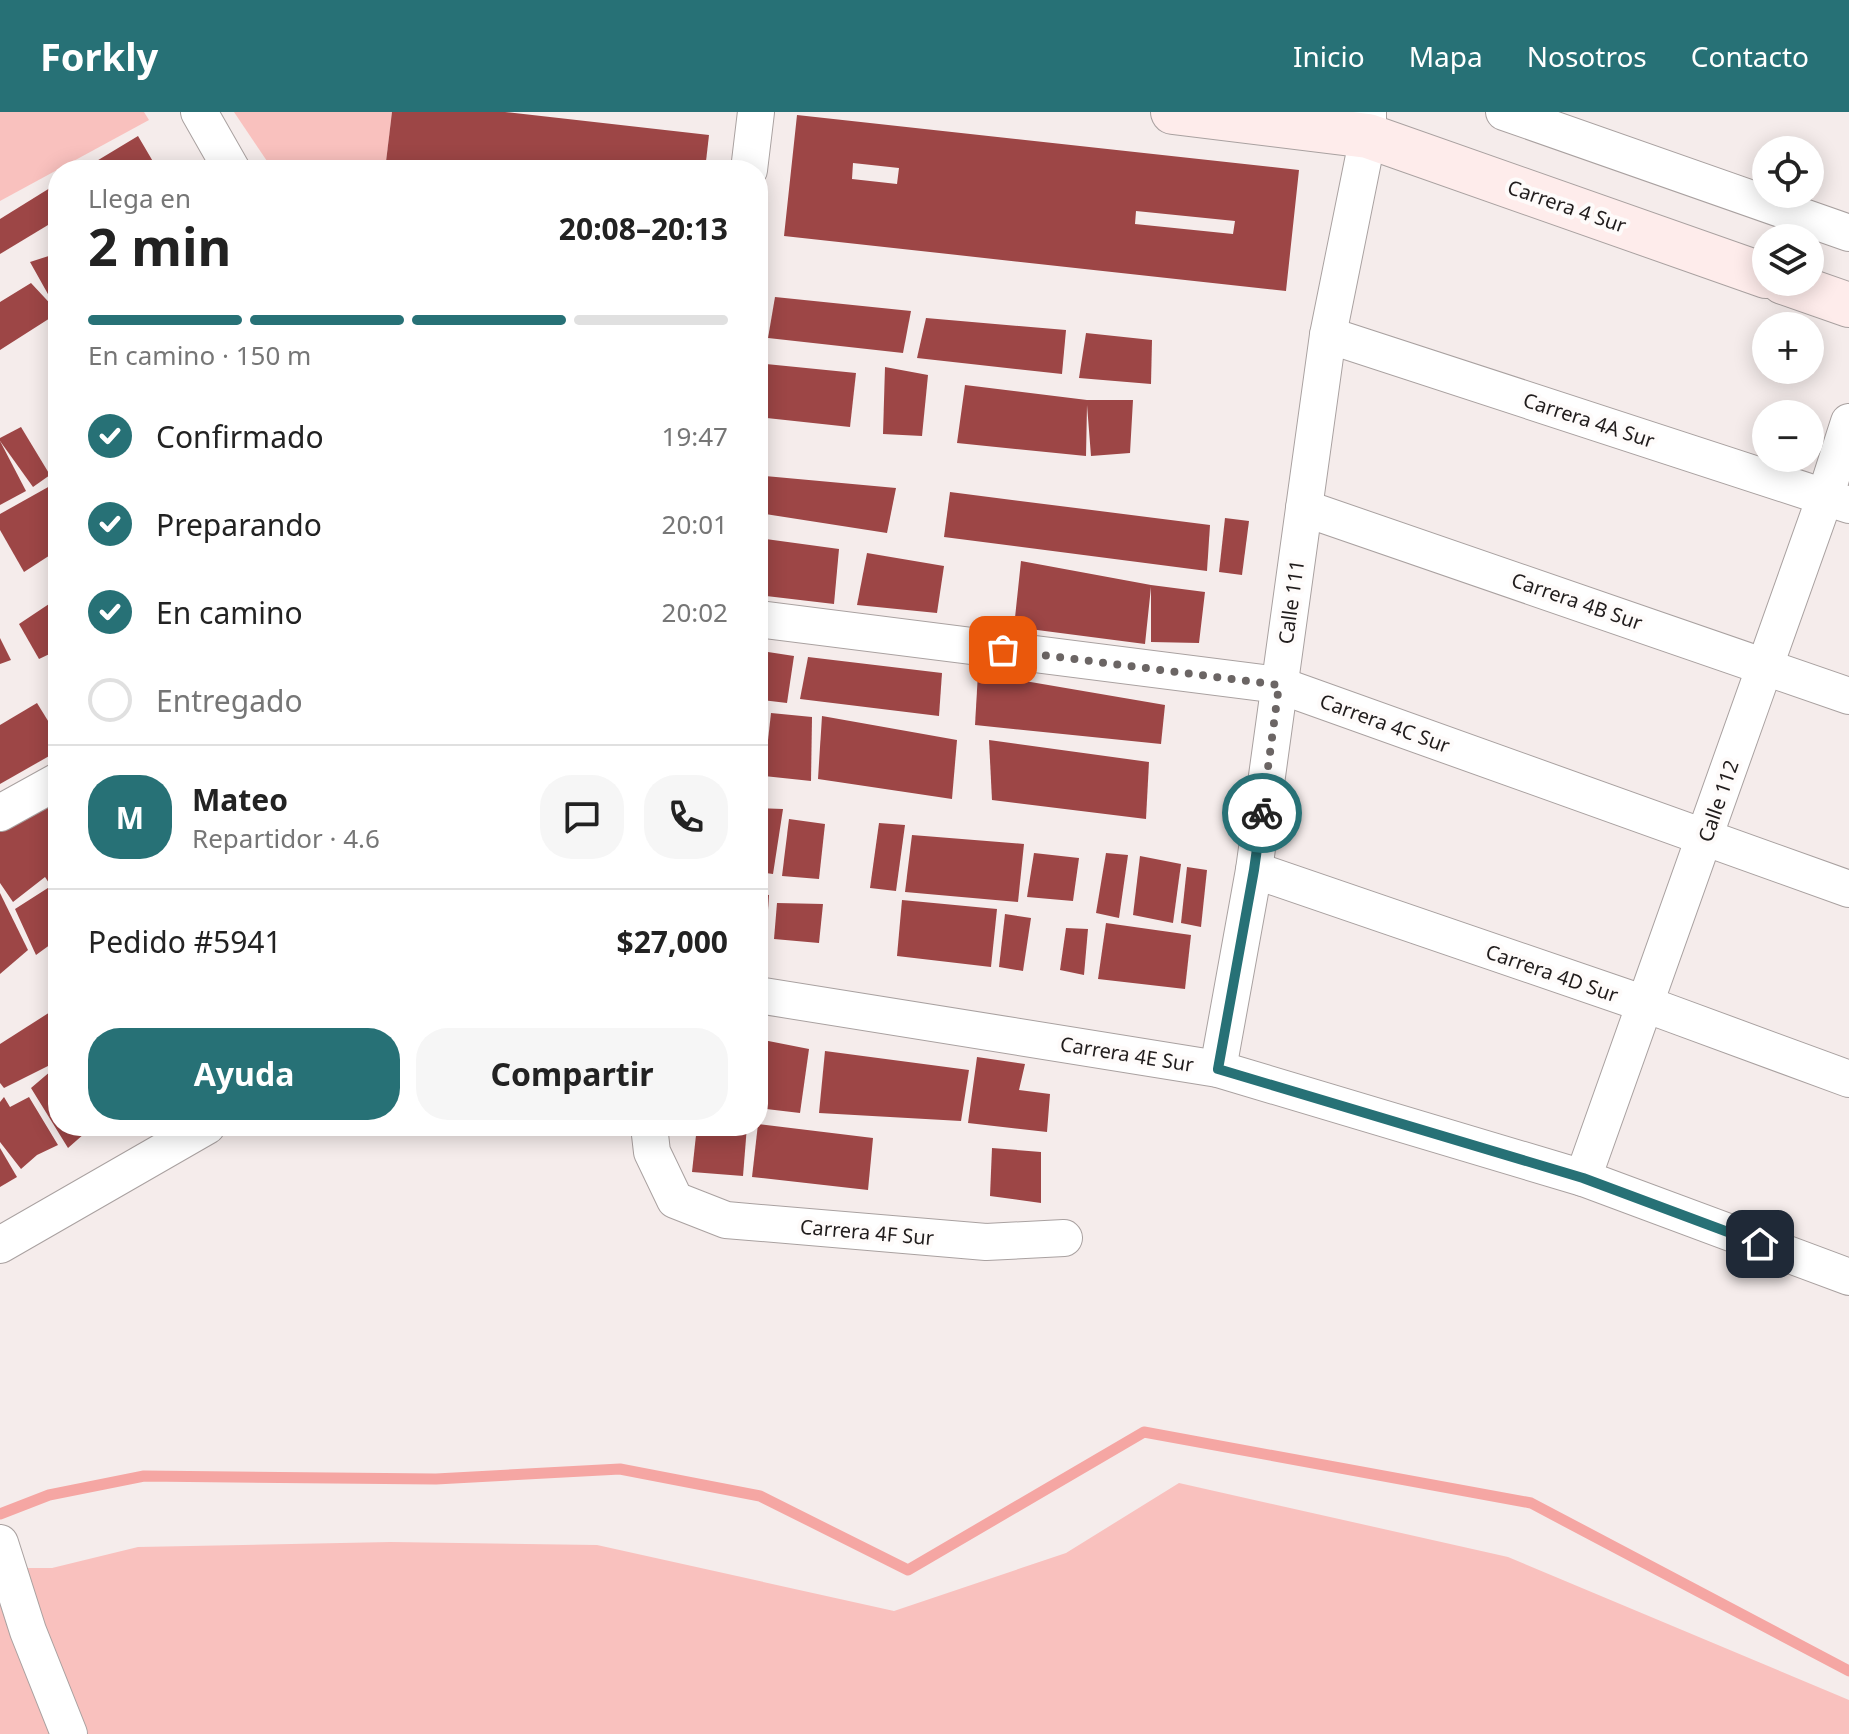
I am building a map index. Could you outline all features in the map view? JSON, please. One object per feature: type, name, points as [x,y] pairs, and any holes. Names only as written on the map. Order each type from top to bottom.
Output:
[{"type":"street","points":[[199,112],[226,160]]},
{"type":"street","points":[[750,160],[756,112]]},
{"type":"street","name":"Carrera 4 Sur","points":[[1173,112],[1368,124],[1752,271]]},
{"type":"street","points":[[1504,112],[1849,233]]},
{"type":"street","name":"Calle 111","points":[[1218,1069],[1254,870],[1328,335],[1368,124]]},
{"type":"street","points":[[1823,296],[1849,305]]},
{"type":"street","name":"Carrera 4A Sur","points":[[1328,335],[1837,501]]},
{"type":"street","name":"Calle 112","points":[[1583,1178],[1766,665],[1837,501],[1849,422]]},
{"type":"street","name":"Carrera 4B Sur","points":[[1304,508],[1849,696]]},
{"type":"street","name":"Carrera 4C Sur","points":[[768,620],[1279,685],[1849,889]]},
{"type":"street","points":[[0,813],[48,787]]},
{"type":"street","name":"Carrera 4D Sur","points":[[1254,870],[1645,1004],[1849,1079]]},
{"type":"street","name":"Carrera 4E Sur","points":[[768,997],[1218,1069],[1583,1178],[1849,1277]]},
{"type":"street","points":[[0,1245],[190,1136]]},
{"type":"street","name":"Carrera 4F Sur","points":[[650,1136],[652,1152],[675,1200],[726,1220],[986,1242],[1064,1238]]},
{"type":"street","points":[[1,1545],[28,1631],[69,1734]]},
{"type":"shaded area","points":[[0,112],[144,112],[149,120],[75,160],[48,160],[48,175],[0,201]]},
{"type":"shaded area","points":[[234,112],[392,112],[386,160],[266,160]]},
{"type":"shaded area","points":[[1179,1483],[1508,1557],[1849,1700],[1849,1734],[0,1734],[0,1568],[52,1568],[138,1547],[391,1542],[597,1545],[894,1611],[1066,1553]]},
{"type":"building","points":[[392,112],[505,112],[709,135],[706,160],[386,160]]},
{"type":"building","points":[[797,115],[1299,170],[1286,291],[784,236]],"holes":[[[853,163],[899,168],[897,184],[852,179]],[[1136,211],[1235,221],[1233,234],[1135,224]]]},
{"type":"building","points":[[138,136],[152,160],[98,160]]},
{"type":"building","points":[[48,189],[48,225],[0,254],[0,219]]},
{"type":"building","points":[[48,256],[48,294],[30,262]]},
{"type":"building","points":[[31,283],[48,301],[48,319],[0,350],[0,302]]},
{"type":"building","points":[[775,297],[911,311],[903,353],[768,338]]},
{"type":"building","points":[[926,318],[1066,330],[1062,374],[917,358]]},
{"type":"building","points":[[1086,333],[1152,340],[1151,384],[1079,378]]},
{"type":"building","points":[[768,364],[856,373],[850,427],[768,418]]},
{"type":"building","points":[[885,367],[928,375],[922,436],[883,434]]},
{"type":"building","points":[[965,385],[1087,400],[1133,400],[1130,453],[1091,456],[1087,405],[1086,456],[957,443]]},
{"type":"building","points":[[21,427],[48,476],[33,487],[0,438]]},
{"type":"building","points":[[0,441],[26,491],[0,505]]},
{"type":"building","points":[[768,476],[896,488],[887,533],[768,515]]},
{"type":"building","points":[[48,487],[48,556],[24,572],[0,530],[0,514]]},
{"type":"building","points":[[950,492],[1210,525],[1207,571],[944,537]]},
{"type":"building","points":[[1225,518],[1249,521],[1242,575],[1219,572]]},
{"type":"building","points":[[768,539],[839,549],[834,604],[768,596]]},
{"type":"building","points":[[867,553],[944,566],[937,613],[857,605]]},
{"type":"building","points":[[1021,561],[1205,592],[1199,643],[1151,642],[1151,587],[1145,644],[1014,627]]},
{"type":"building","points":[[48,605],[48,655],[39,659],[19,624]]},
{"type":"building","points":[[0,638],[11,660],[0,664]]},
{"type":"building","points":[[768,652],[794,656],[787,703],[768,701]]},
{"type":"building","points":[[808,657],[942,673],[939,716],[800,699]]},
{"type":"building","points":[[978,673],[1165,705],[1161,744],[975,725]]},
{"type":"building","points":[[37,703],[48,721],[48,757],[0,784],[0,725]]},
{"type":"building","points":[[771,713],[812,717],[811,781],[768,776]]},
{"type":"building","points":[[822,716],[957,740],[952,799],[818,779]]},
{"type":"building","points":[[989,740],[1149,762],[1146,819],[992,800]]},
{"type":"building","points":[[48,800],[48,882],[45,877],[13,902],[0,883],[0,831]]},
{"type":"building","points":[[768,808],[783,809],[773,874],[768,873]]},
{"type":"building","points":[[789,819],[825,824],[819,879],[782,876]]},
{"type":"building","points":[[879,823],[905,825],[896,891],[870,888]]},
{"type":"building","points":[[912,835],[1024,844],[1018,902],[905,892]]},
{"type":"building","points":[[1034,853],[1079,858],[1073,901],[1027,897]]},
{"type":"building","points":[[1106,853],[1128,855],[1119,918],[1096,913]]},
{"type":"building","points":[[1140,856],[1181,864],[1173,923],[1133,915]]},
{"type":"building","points":[[1187,867],[1207,870],[1201,927],[1181,923]]},
{"type":"building","points":[[48,888],[48,946],[36,955],[15,909]]},
{"type":"building","points":[[0,893],[28,950],[0,974]]},
{"type":"building","points":[[902,900],[997,909],[991,967],[897,956]]},
{"type":"building","points":[[777,903],[823,904],[819,943],[774,939]]},
{"type":"building","points":[[1005,914],[1031,918],[1023,971],[999,967]]},
{"type":"building","points":[[1106,923],[1191,935],[1185,989],[1098,979]]},
{"type":"building","points":[[1066,928],[1088,929],[1084,975],[1060,970]]},
{"type":"building","points":[[48,1013],[48,1066],[4,1088],[0,1083],[0,1044]]},
{"type":"building","points":[[768,1041],[809,1049],[800,1113],[768,1109]]},
{"type":"building","points":[[825,1051],[969,1070],[961,1121],[819,1113]]},
{"type":"building","points":[[977,1057],[1025,1064],[1019,1090],[1050,1094],[1047,1132],[968,1123]]},
{"type":"building","points":[[48,1074],[48,1116],[31,1088]]},
{"type":"building","points":[[4,1097],[10,1107],[29,1097],[48,1128],[48,1136],[53,1136],[58,1145],[37,1155],[21,1169],[0,1142],[0,1102]]},
{"type":"building","points":[[768,1125],[873,1138],[868,1190],[752,1177],[757,1136],[768,1136]]},
{"type":"building","points":[[61,1136],[82,1136],[68,1148]]},
{"type":"building","points":[[696,1136],[746,1136],[743,1176],[692,1172]]},
{"type":"building","points":[[0,1148],[17,1177],[0,1187]]},
{"type":"building","points":[[992,1148],[1041,1152],[1041,1203],[990,1196]]},
{"type":"waterway","points":[[0,1514],[49,1495],[144,1476],[436,1479],[620,1469],[760,1496],[908,1570],[1144,1432],[1531,1503],[1849,1671]]},
{"type":"way so far","points":[[1003,650],[1279,685],[1262,813]]},
{"type":"route","points":[[1262,813],[1218,1069],[1583,1178],[1760,1244]]}]
